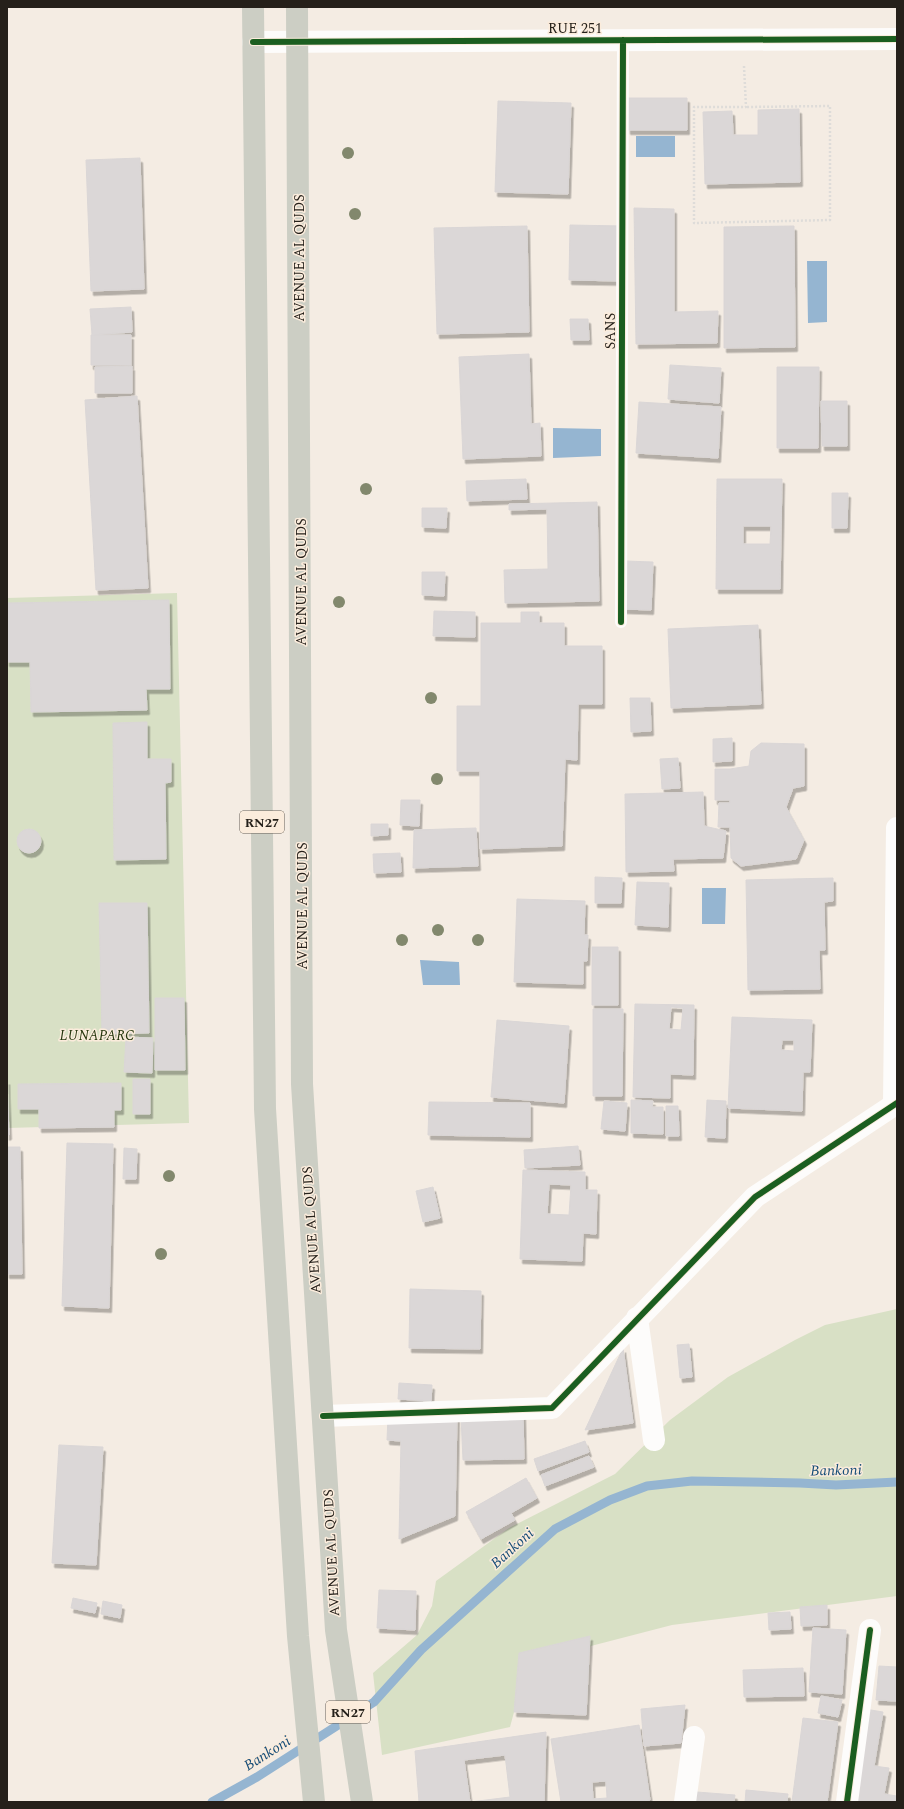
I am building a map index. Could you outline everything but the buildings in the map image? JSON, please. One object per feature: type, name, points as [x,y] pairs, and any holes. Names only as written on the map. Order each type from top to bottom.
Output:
[{"type":"main road","name":"RN27","points":[[253,7],[265,1109],[298,1636],[314,1802]]},
{"type":"main road","name":"AVENUE AL QUDS","points":[[297,7],[302,1084],[336,1630],[361,1798]]},
{"type":"street","name":"RUE 251","points":[[253,42],[897,39]]},
{"type":"street","points":[[323,1416],[552,1408],[755,1197],[895,1104],[897,828]]},
{"type":"street","points":[[637,1318],[654,1440]]},
{"type":"street","points":[[847,1802],[870,1630]]},
{"type":"street","points":[[685,1802],[694,1737]]},
{"type":"lane","name":"SANS","points":[[621,622],[623,40]]},
{"type":"path","points":[[743,39],[746,107]]},
{"type":"path","points":[[830,106],[830,220],[694,223],[694,107],[746,107],[830,106]]},
{"type":"green space","name":"LUNAPARC","points":[[177,593],[189,1123],[7,1128],[7,598]]},
{"type":"green space","points":[[897,1309],[897,1596],[672,1625],[533,1661],[524,1675],[510,1727],[382,1755],[373,1673],[417,1635],[432,1606],[436,1581],[509,1528],[615,1474],[670,1420],[728,1377],[825,1325]]},
{"type":"water","points":[[636,136],[675,136],[675,157],[636,157]]},
{"type":"water","points":[[807,261],[827,261],[827,322],[808,323]]},
{"type":"water","points":[[553,428],[601,429],[601,456],[553,458]]},
{"type":"water","points":[[702,888],[726,888],[725,924],[702,924]]},
{"type":"water","points":[[420,960],[459,962],[460,985],[423,985]]},
{"type":"waterway","name":"Bankoni","points":[[212,1802],[257,1777],[374,1702],[421,1650],[555,1529],[610,1500],[647,1486],[692,1481],[836,1485],[897,1482]]},
{"type":"cycle path","points":[[253,42],[897,39]]},
{"type":"cycle path","points":[[621,622],[623,40]]},
{"type":"cycle path","points":[[323,1416],[552,1408],[755,1197],[897,1103]]},
{"type":"cycle path","points":[[847,1802],[870,1630]]}]
